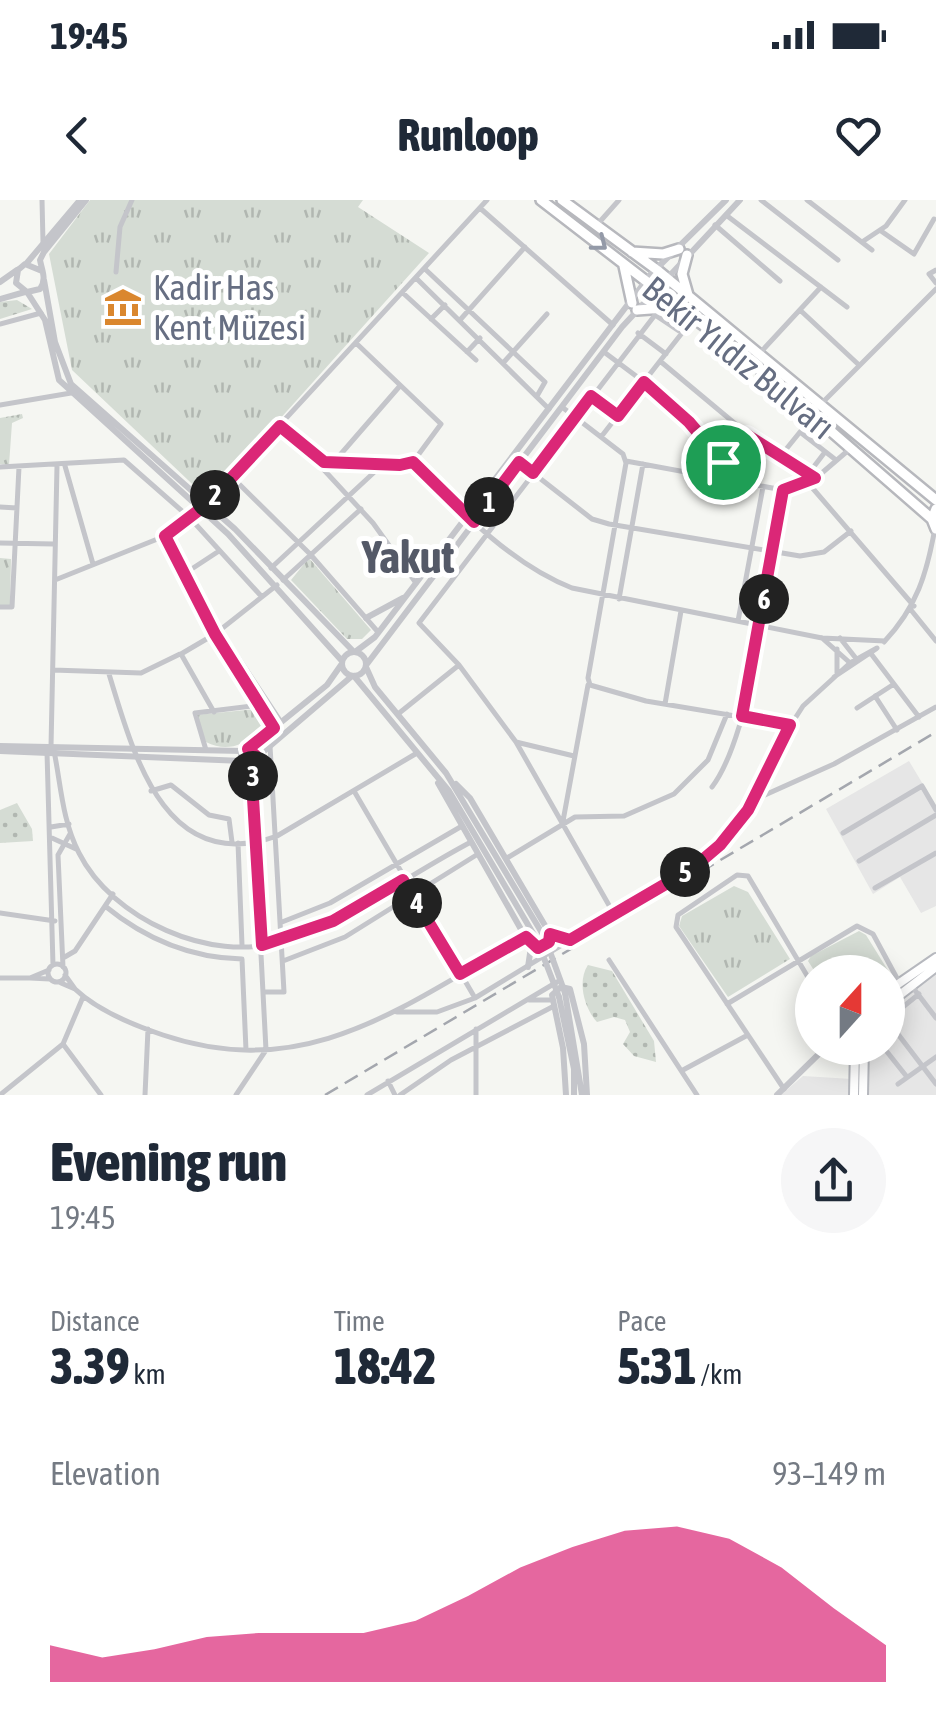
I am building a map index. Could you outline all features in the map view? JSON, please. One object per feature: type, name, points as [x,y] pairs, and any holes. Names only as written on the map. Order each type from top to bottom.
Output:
[{"type":"main road","name":"Bekir Yıldız Bulvarı","points":[[541,200],[755,365],[934,525]]},
{"type":"main road","name":"Bekir Yıldız Bulvarı","points":[[567,202],[657,270],[936,500]]},
{"type":"main road","points":[[630,252],[682,252],[688,298]]},
{"type":"main road","points":[[624,263],[634,306],[678,307]]},
{"type":"main road","points":[[934,525],[936,508]]},
{"type":"main road","points":[[905,979],[936,958]]},
{"type":"main road","points":[[905,991],[936,968]]},
{"type":"main road","points":[[854,1095],[855,1065]]},
{"type":"main road","points":[[863,1095],[864,1065]]},
{"type":"street","points":[[42,200],[43,242]]},
{"type":"street","points":[[0,282],[25,264],[82,200]]},
{"type":"street","points":[[82,200],[44,252],[42,271],[66,377],[271,568],[342,663],[461,809],[540,940]]},
{"type":"street","points":[[116,272],[120,227],[132,200]]},
{"type":"street","points":[[55,580],[165,536],[204,506],[487,200]]},
{"type":"street","points":[[596,226],[619,200]]},
{"type":"street","points":[[0,748],[133,753],[246,750],[327,685],[342,663],[378,632],[562,407],[604,352],[646,282],[716,225],[740,200]]},
{"type":"street","points":[[761,200],[838,260]]},
{"type":"street","points":[[807,200],[872,250]]},
{"type":"street","points":[[862,242],[881,231],[906,200]]},
{"type":"street","points":[[133,753],[244,762],[256,759],[366,666],[613,325],[668,279],[682,252],[724,201]]},
{"type":"street","points":[[480,208],[613,325]]},
{"type":"street","points":[[726,214],[847,308]]},
{"type":"street","points":[[881,231],[914,254],[934,219]]},
{"type":"street","points":[[716,225],[780,281]]},
{"type":"street","points":[[460,320],[525,247]]},
{"type":"street","points":[[25,264],[42,271]]},
{"type":"street","points":[[425,269],[545,382],[537,396]]},
{"type":"street","points":[[18,270],[16,283],[42,313],[55,373],[71,393],[204,506],[354,651],[398,714],[470,798],[507,858],[540,940],[560,997],[584,1095]]},
{"type":"street","points":[[821,404],[936,286],[929,274],[936,270]]},
{"type":"street","points":[[416,278],[549,409]]},
{"type":"street","points":[[0,299],[40,289],[44,280]]},
{"type":"street","points":[[759,354],[821,287]]},
{"type":"street","points":[[403,293],[476,360]]},
{"type":"street","points":[[431,319],[444,305]]},
{"type":"street","points":[[800,310],[859,365]]},
{"type":"street","points":[[0,324],[42,313]]},
{"type":"street","points":[[504,362],[547,314]]},
{"type":"street","points":[[601,437],[682,333],[655,315],[616,361],[419,624],[459,666],[516,742],[614,914]]},
{"type":"street","points":[[638,333],[666,354]]},
{"type":"street","points":[[467,352],[480,338]]},
{"type":"street","points":[[280,426],[324,462],[413,462],[441,426],[356,343]]},
{"type":"street","points":[[604,352],[689,422],[723,462],[734,463],[743,454],[747,435]]},
{"type":"street","points":[[660,361],[772,454],[782,454],[809,473],[936,641]]},
{"type":"street","points":[[332,464],[338,452],[400,387]]},
{"type":"street","points":[[0,405],[71,393]]},
{"type":"street","points":[[591,396],[618,416]]},
{"type":"street","points":[[562,407],[626,460],[783,490],[812,481],[851,447]]},
{"type":"street","points":[[782,454],[800,432],[836,460]]},
{"type":"street","points":[[809,473],[825,452]]},
{"type":"street","points":[[0,466],[66,466],[124,460],[190,518],[262,597]]},
{"type":"street","points":[[562,824],[626,460]]},
{"type":"street","points":[[324,462],[324,470],[360,509],[416,582]]},
{"type":"street","points":[[413,462],[470,519],[551,578],[619,600],[822,638],[884,641]]},
{"type":"street","points":[[519,462],[592,519],[633,528],[773,552],[819,554],[851,531]]},
{"type":"street","points":[[619,600],[644,464]]},
{"type":"street","points":[[271,568],[382,465]]},
{"type":"street","points":[[50,979],[55,921],[51,751],[57,466]]},
{"type":"street","points":[[66,466],[93,564]]},
{"type":"street","points":[[0,606],[12,607],[19,467]]},
{"type":"street","points":[[232,477],[310,554],[378,632]]},
{"type":"street","points":[[738,621],[763,486]]},
{"type":"street","points":[[712,787],[732,755],[742,716],[783,490]]},
{"type":"street","points":[[0,507],[18,508]]},
{"type":"street","points":[[53,670],[141,673],[181,654],[217,632],[280,583],[360,509]]},
{"type":"street","points":[[398,1012],[437,1012],[475,998],[700,863],[732,832],[753,800],[790,725],[836,675],[884,641],[912,608],[935,551],[934,525]]},
{"type":"street","points":[[165,536],[274,728]]},
{"type":"street","points":[[0,543],[54,544]]},
{"type":"street","points":[[184,574],[220,550]]},
{"type":"street","points":[[366,618],[404,598]]},
{"type":"street","points":[[664,704],[681,611]]},
{"type":"street","points":[[217,632],[281,722]]},
{"type":"street","points":[[822,638],[854,663]]},
{"type":"street","points":[[840,638],[854,663]]},
{"type":"street","points":[[836,646],[836,675]]},
{"type":"street","points":[[854,663],[872,656],[876,648]]},
{"type":"street","points":[[181,654],[214,712]]},
{"type":"street","points":[[872,656],[919,717]]},
{"type":"street","points":[[398,714],[459,666]]},
{"type":"street","points":[[109,674],[133,753],[151,791],[181,823],[235,843],[257,844],[277,836],[417,754]]},
{"type":"street","points":[[589,683],[596,690],[790,725]]},
{"type":"street","points":[[857,708],[894,684]]},
{"type":"street","points":[[875,696],[897,730]]},
{"type":"street","points":[[207,753],[193,716],[261,705]]},
{"type":"street","points":[[753,800],[936,707]]},
{"type":"street","points":[[507,858],[575,816],[624,816],[674,794],[708,760],[727,714]]},
{"type":"street","points":[[516,742],[574,756]]},
{"type":"street","points":[[263,992],[284,992],[270,744]]},
{"type":"street","points":[[246,750],[256,759]]},
{"type":"street","points":[[246,750],[244,762],[252,782]]},
{"type":"street","points":[[51,751],[78,851]]},
{"type":"street","points":[[236,1095],[266,1050],[252,782],[256,759]]},
{"type":"street","points":[[430,768],[526,937]]},
{"type":"street","points":[[446,773],[540,940]]},
{"type":"street","points":[[151,791],[171,786],[210,814],[230,819],[242,945]]},
{"type":"street","points":[[843,833],[922,786],[936,812],[859,861]]},
{"type":"street","points":[[354,790],[412,896],[475,998]]},
{"type":"street","points":[[282,922],[330,903],[462,826]]},
{"type":"street","points":[[51,828],[70,827]]},
{"type":"street","points":[[70,827],[58,855],[66,975],[83,996],[148,1030],[196,1044],[246,1051],[342,1037],[398,1012],[526,937],[570,940]]},
{"type":"street","points":[[52,838],[78,851],[113,894],[147,921],[192,938],[242,945],[282,941],[333,921],[471,842]]},
{"type":"street","points":[[875,888],[936,853]]},
{"type":"street","points":[[283,961],[345,937],[478,854]]},
{"type":"street","points":[[796,955],[753,880],[737,874],[682,910],[676,920],[780,1092],[808,1065]]},
{"type":"street","points":[[62,958],[75,951],[113,894]]},
{"type":"street","points":[[105,906],[163,942],[204,955],[242,959],[246,1051]]},
{"type":"street","points":[[0,913],[55,921]]},
{"type":"street","points":[[810,955],[862,927],[872,934],[884,955]]},
{"type":"street","points":[[528,967],[540,940]]},
{"type":"street","points":[[610,960],[697,1095]]},
{"type":"street","points":[[727,1004],[795,963]]},
{"type":"street","points":[[30,978],[51,967],[63,967]]},
{"type":"street","points":[[58,982],[66,975]]},
{"type":"street","points":[[0,978],[50,979],[76,989]]},
{"type":"street","points":[[367,1095],[557,982],[574,1069],[570,1095]]},
{"type":"street","points":[[911,986],[936,1018]]},
{"type":"street","points":[[905,1006],[919,994]]},
{"type":"street","points":[[0,1095],[63,1044],[83,996]]},
{"type":"street","points":[[526,1000],[560,997]]},
{"type":"street","points":[[388,1081],[397,1095],[560,997]]},
{"type":"street","points":[[476,1029],[476,1095]]},
{"type":"street","points":[[145,1095],[148,1030]]},
{"type":"street","points":[[683,1070],[747,1036]]},
{"type":"street","points":[[905,1042],[936,1084]]},
{"type":"street","points":[[63,1044],[102,1095]]},
{"type":"street","points":[[898,1084],[936,1057]]},
{"type":"street","points":[[898,1065],[908,1077]]},
{"type":"street","points":[[12,1085],[14,1095]]},
{"type":"shaded area","points":[[909,761],[936,806],[936,906],[921,913],[900,877],[873,894],[826,809]]},
{"type":"shaded area","points":[[936,963],[936,1095],[865,1095],[867,1065],[905,1065],[905,989]]},
{"type":"shaded area","points":[[803,1076],[852,1079],[852,1095],[781,1095]]},
{"type":"green space","points":[[90,200],[363,200],[358,207],[429,253],[208,499],[72,370],[49,254]]},
{"type":"green space","points":[[17,300],[32,309],[0,319],[0,302]]},
{"type":"green space","points":[[22,414],[23,418],[12,423],[9,465],[0,464],[0,418]]},
{"type":"green space","points":[[0,558],[11,559],[10,605],[0,605]]},
{"type":"green space","points":[[309,558],[371,630],[362,639],[347,639],[291,580]]},
{"type":"green space","points":[[257,709],[264,726],[245,742],[230,747],[206,742],[196,715]]},
{"type":"green space","points":[[17,803],[32,829],[33,841],[0,843],[0,810]]},
{"type":"green space","points":[[734,886],[748,892],[790,959],[728,997],[679,926],[682,916]]},
{"type":"green space","points":[[859,931],[878,955],[813,955]]},
{"type":"green space","points":[[588,965],[612,971],[654,1041],[656,1062],[634,1056],[623,1044],[630,1032],[625,1020],[614,1017],[597,1022],[592,1016],[583,986]]},
{"type":"railway","points":[[325,1095],[936,732]]},
{"type":"place","name":"Kadir Has Kent Müzesi","points":[[123,307]]},
{"type":"district","name":"Yakut","points":[[408,557]]},
{"type":"route","points":[[644,382],[689,422],[723,462],[736,462],[746,448],[747,435],[815,478],[809,484],[783,490],[742,716],[790,725],[748,810],[726,839],[693,868],[570,940],[550,934],[549,942],[538,948],[531,946],[526,937],[460,974],[403,880],[333,921],[262,945],[252,782],[256,756],[248,749],[274,728],[215,634],[165,536],[207,504],[280,426],[324,462],[348,466],[413,462],[474,522],[519,462],[533,473],[591,396],[618,416],[644,382]]}]
